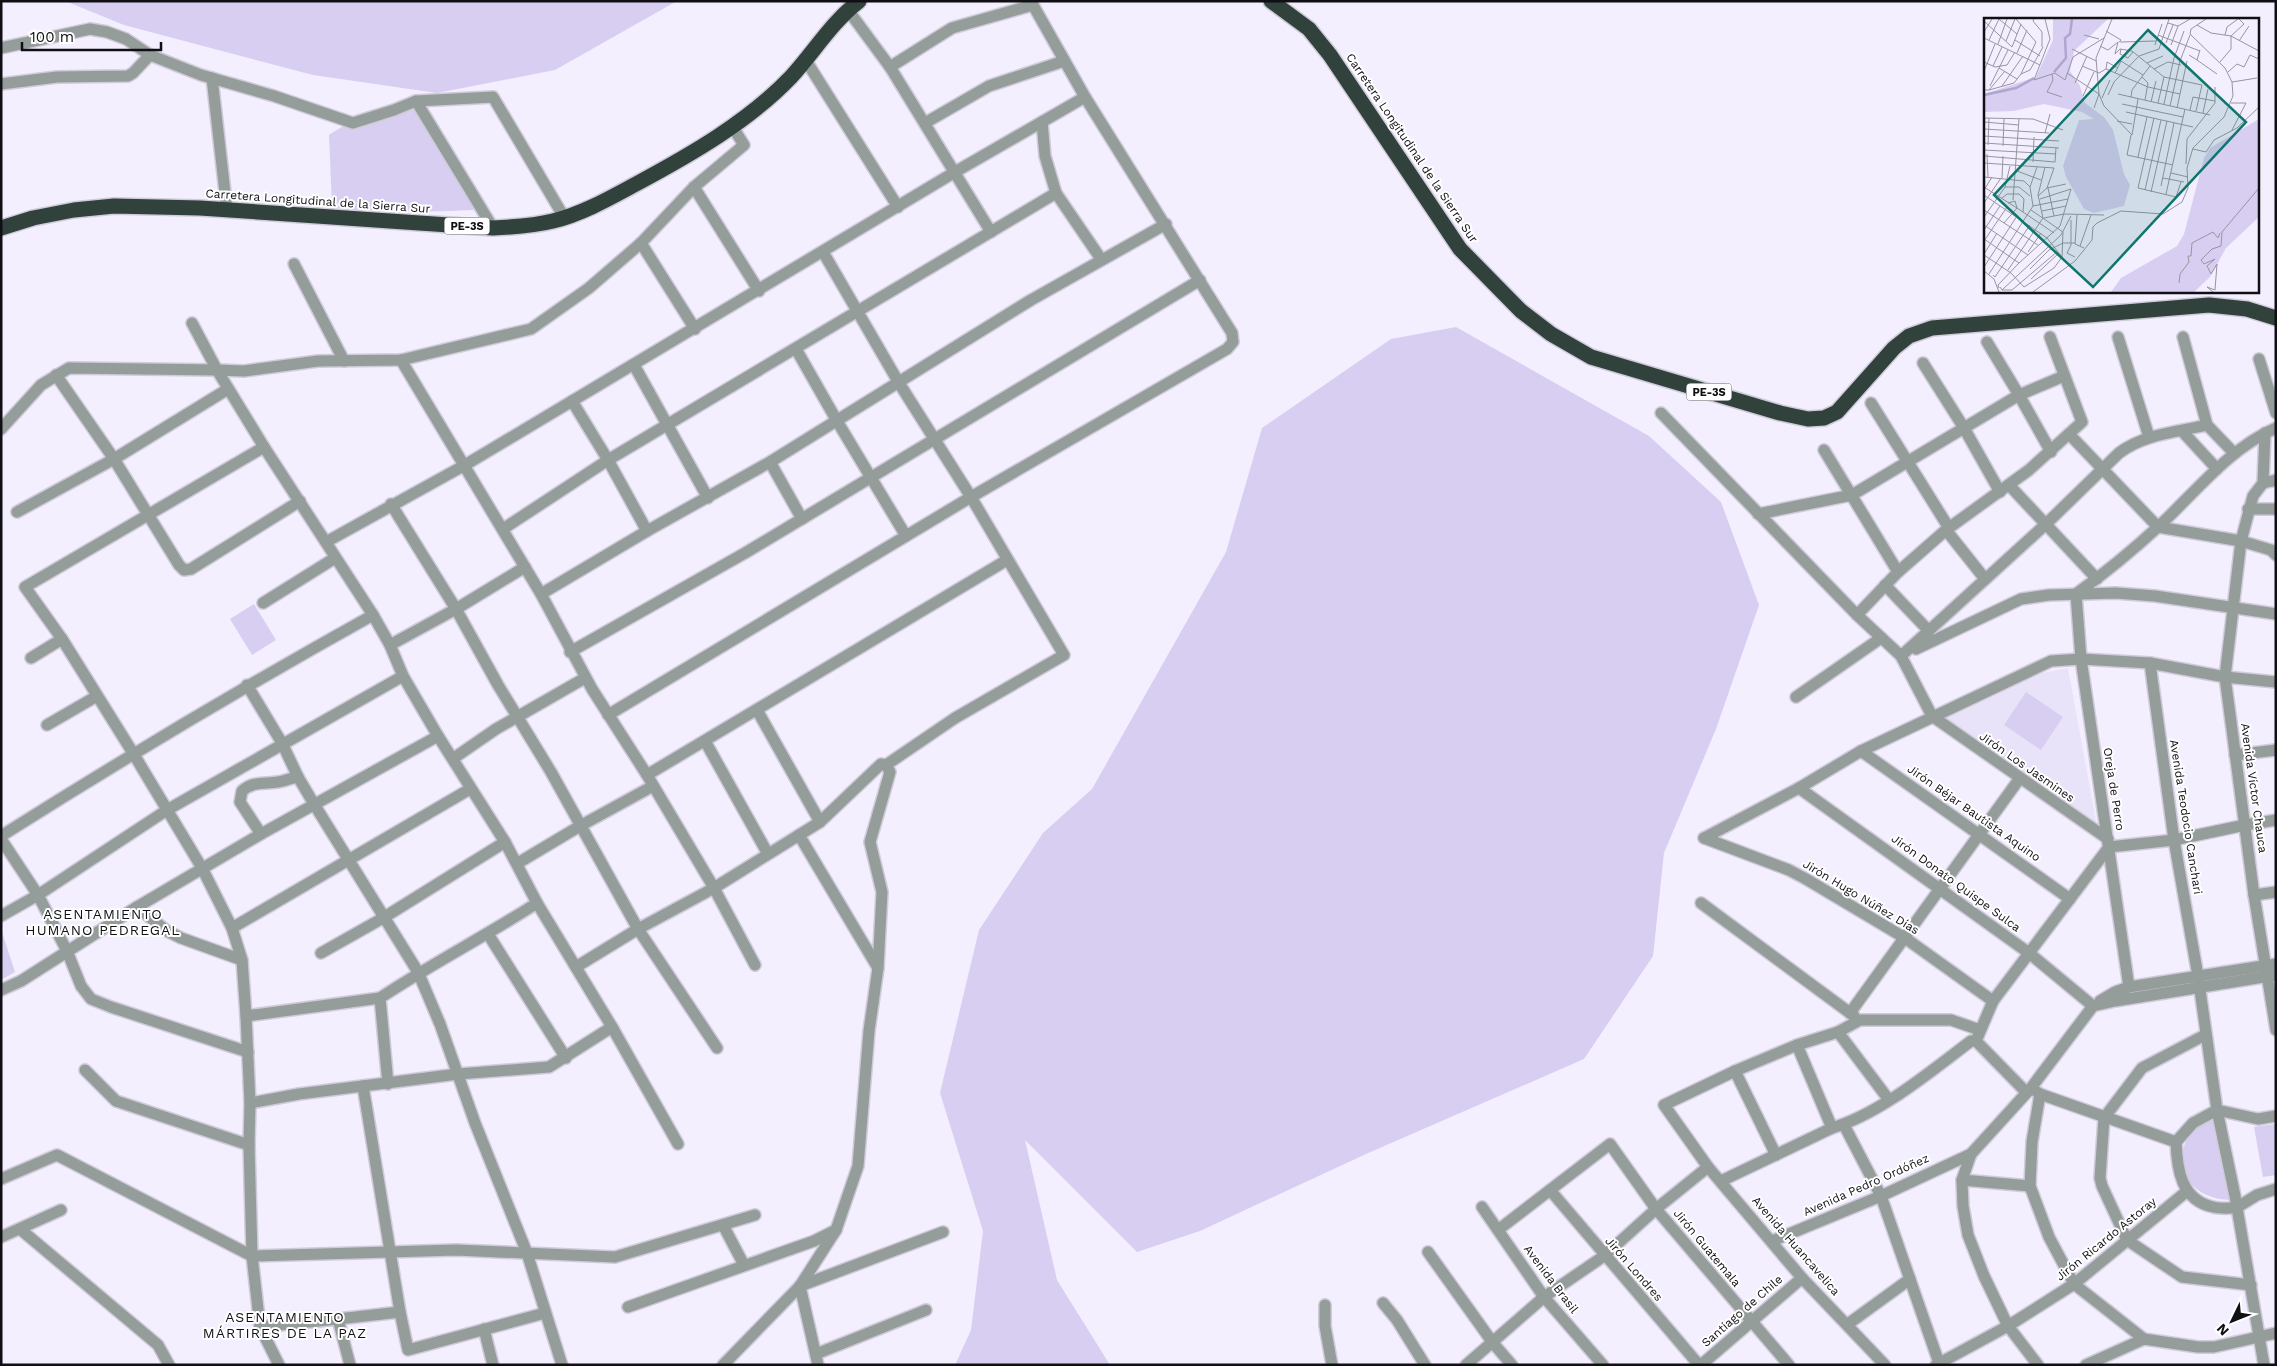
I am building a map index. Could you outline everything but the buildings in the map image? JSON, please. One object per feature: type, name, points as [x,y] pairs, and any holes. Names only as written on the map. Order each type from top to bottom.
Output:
[{"type":"highway","name":"Carretera Longitudinal de la Sierra Sur","points":[[1271,1],[1309,29],[1330,55],[1460,249],[1521,311],[1551,334],[1591,357],[1808,419],[1824,418],[1837,412],[1894,348],[1909,336],[1932,328],[2209,306],[2247,309],[2276,318]]},
{"type":"highway","name":"Carretera Longitudinal de la Sierra Sur","points":[[1,228],[32,218],[74,210],[114,206],[227,210],[493,228],[524,227],[555,221],[630,188],[670,166],[744,120],[791,77],[853,5]]},
{"type":"street","points":[[853,5],[991,232]]},
{"type":"street","points":[[608,714],[971,497],[1227,349],[1233,342],[1232,333],[1064,61],[1033,5],[952,28],[890,67]]},
{"type":"street","points":[[1,48],[90,29],[107,32],[126,39],[150,55],[212,78],[330,114],[353,123],[394,110],[416,100],[493,97],[564,217]]},
{"type":"street","points":[[1,84],[57,77],[128,76],[133,74],[150,55]]},
{"type":"street","points":[[804,60],[898,207]]},
{"type":"street","points":[[925,123],[989,86],[1064,61]]},
{"type":"street","points":[[212,78],[227,210]]},
{"type":"street","points":[[326,542],[391,504],[465,465],[759,291],[955,172],[1086,97]]},
{"type":"street","points":[[416,100],[493,228]]},
{"type":"street","points":[[1042,122],[1045,156],[1056,193],[1101,259]]},
{"type":"street","points":[[1,429],[40,385],[69,368],[244,371],[290,364],[401,360],[531,329],[589,288],[641,243],[694,187],[744,145],[732,126]]},
{"type":"street","points":[[694,187],[759,291]]},
{"type":"street","points":[[503,530],[608,460],[1056,193]]},
{"type":"street","points":[[541,594],[647,531],[770,462],[1030,300],[1166,224]]},
{"type":"street","points":[[641,243],[695,329]]},
{"type":"street","points":[[576,968],[638,930],[714,888],[820,822],[881,764],[886,765],[955,718],[1064,655],[971,497],[899,383],[823,252]]},
{"type":"street","points":[[294,264],[344,361]]},
{"type":"street","points":[[570,652],[802,519],[1200,280]]},
{"type":"street","points":[[192,323],[228,389],[373,615],[390,645],[403,676],[438,736],[454,758],[470,789],[518,863],[537,902],[612,1027],[678,1144]]},
{"type":"street","points":[[1857,615],[1898,572],[1947,529],[2004,489],[2051,452],[2082,422],[2050,337]]},
{"type":"street","points":[[2118,337],[2149,437]]},
{"type":"street","points":[[2184,337],[2207,425],[2234,453]]},
{"type":"street","points":[[1987,342],[2019,394],[2051,452]]},
{"type":"street","points":[[796,349],[906,536]]},
{"type":"street","points":[[2259,359],[2276,413]]},
{"type":"street","points":[[401,360],[541,594],[585,678],[647,775],[714,888],[755,965]]},
{"type":"street","points":[[1923,363],[2004,489],[2046,524],[2097,579]]},
{"type":"street","points":[[634,364],[708,498]]},
{"type":"street","points":[[56,375],[114,459],[179,565],[184,570],[191,569],[300,501]]},
{"type":"street","points":[[1758,514],[1852,495],[2019,394],[2064,376]]},
{"type":"street","points":[[17,512],[114,459],[228,389]]},
{"type":"street","points":[[572,401],[608,460],[647,531]]},
{"type":"street","points":[[1871,403],[1909,462],[1947,529],[1984,579]]},
{"type":"street","points":[[1661,413],[1857,615],[1901,656],[1932,716]]},
{"type":"street","points":[[1901,656],[2046,524],[2125,448],[2149,437],[2207,425]]},
{"type":"street","points":[[2076,594],[2097,579],[2158,527],[2234,453],[2276,428]]},
{"type":"street","points":[[2182,431],[2217,469]]},
{"type":"street","points":[[2265,433],[2263,483],[2276,480]]},
{"type":"street","points":[[2070,434],[2158,527],[2241,541],[2271,550],[2276,556]]},
{"type":"street","points":[[264,447],[25,587],[62,639],[133,753],[202,868],[232,928],[242,960],[246,1016],[250,1103],[249,1144],[252,1256],[260,1328],[280,1365]]},
{"type":"street","points":[[1824,450],[1898,572]]},
{"type":"street","points":[[770,462],[802,519]]},
{"type":"street","name":"Avenida Víctor Chauca","points":[[2263,483],[2253,496],[2248,509],[2241,541],[2225,677],[2254,895],[2271,970],[2276,1030]]},
{"type":"street","points":[[391,504],[518,716],[638,930],[717,1048]]},
{"type":"street","points":[[2248,509],[2276,509]]},
{"type":"street","points":[[263,603],[335,558]]},
{"type":"street","points":[[647,775],[1007,560]]},
{"type":"street","points":[[390,645],[456,610],[525,567]]},
{"type":"street","points":[[1885,585],[1929,631]]},
{"type":"street","points":[[1901,656],[2021,599],[2076,594],[2116,593],[2155,596],[2276,614]]},
{"type":"street","name":"Oreja de Perro","points":[[2076,594],[2081,659],[2129,987]]},
{"type":"street","points":[[248,1052],[111,1007],[91,998],[81,986],[67,951],[38,895],[1,838],[133,753],[247,685],[373,615]]},
{"type":"street","points":[[1796,697],[1881,638]]},
{"type":"street","points":[[31,658],[62,639]]},
{"type":"street","points":[[1799,788],[1861,751],[2051,661],[2081,659],[2150,662],[2225,677],[2276,682]]},
{"type":"street","name":"Avenida Teodocio Canchari","points":[[2150,662],[2174,840],[2198,976],[2205,1036],[2264,1365]]},
{"type":"street","points":[[1,916],[38,895],[167,810],[403,676]]},
{"type":"street","points":[[454,758],[496,729],[585,678]]},
{"type":"street","points":[[247,685],[282,743],[298,777],[314,804],[418,972],[527,1253],[562,1365]]},
{"type":"street","points":[[47,725],[97,696]]},
{"type":"street","points":[[757,710],[820,822]]},
{"type":"street","name":"Jirón Los Jasmines","points":[[1932,716],[2108,843]]},
{"type":"street","points":[[1,990],[20,981],[202,868],[438,736]]},
{"type":"street","points":[[705,741],[768,854]]},
{"type":"street","points":[[2235,755],[2276,750]]},
{"type":"street","name":"Jirón Béjar Bautista Aquino","points":[[1861,751],[2070,899]]},
{"type":"street","points":[[723,1365],[800,1286],[836,1230],[858,1166],[869,1032],[878,968],[882,892],[870,842],[890,772],[886,765]]},
{"type":"street","points":[[226,776],[242,791]]},
{"type":"street","points":[[261,834],[240,802],[242,791],[256,783],[276,782],[298,777]]},
{"type":"street","points":[[1850,1012],[2020,778]]},
{"type":"street","points":[[518,863],[653,786]]},
{"type":"street","name":"Jirón Hugo Núñez Días","points":[[1799,788],[1704,838],[1789,870],[1904,938],[1993,1001]]},
{"type":"street","name":"Jirón Donato Quispe Sulca","points":[[1799,788],[2029,953],[2092,1006]]},
{"type":"street","points":[[232,928],[470,789]]},
{"type":"street","points":[[1976,1041],[1993,1001],[2070,899],[2108,843],[2174,840],[2245,824],[2276,820]]},
{"type":"street","points":[[799,835],[878,968]]},
{"type":"street","points":[[321,953],[383,918],[505,842]]},
{"type":"street","points":[[2254,895],[2276,892]]},
{"type":"street","points":[[246,1016],[380,998],[418,972],[488,934],[537,902]]},
{"type":"street","points":[[1701,903],[1860,1020]]},
{"type":"street","points":[[137,907],[167,931],[242,960]]},
{"type":"street","points":[[488,934],[566,1058]]},
{"type":"street","points":[[2038,1365],[2008,1326],[1984,1276],[1968,1235],[1963,1206],[1962,1180],[1971,1154],[2032,1091],[2092,1006],[2115,992],[2129,987],[2198,976],[2271,970]]},
{"type":"street","points":[[2092,1006],[2199,988],[2271,970]]},
{"type":"street","points":[[380,998],[388,1084]]},
{"type":"street","points":[[1776,1154],[1735,1071],[1797,1045],[1838,1032],[1860,1020],[1951,1020],[1980,1030]]},
{"type":"street","points":[[250,1103],[299,1094],[458,1074],[550,1067],[612,1027]]},
{"type":"street","points":[[1838,1032],[1889,1100]]},
{"type":"street","points":[[2205,1036],[2142,1068],[2104,1118],[2100,1178],[2127,1240],[2182,1277],[2251,1285]]},
{"type":"street","points":[[1721,1181],[1832,1128],[1844,1125],[1889,1100],[1971,1041],[1976,1041],[2032,1091],[2176,1142]]},
{"type":"street","points":[[1797,1045],[1832,1128]]},
{"type":"street","points":[[85,1070],[116,1101],[249,1144]]},
{"type":"street","name":"Avenida Huancavelica","points":[[1735,1071],[1664,1105],[1708,1167],[1802,1278],[1848,1324],[1884,1365]]},
{"type":"street","points":[[363,1086],[400,1312],[408,1350],[545,1313]]},
{"type":"street","points":[[2032,1091],[2030,1186],[2049,1237],[2074,1284],[2144,1339],[2198,1348],[2214,1347],[2276,1333]]},
{"type":"street","points":[[2276,1116],[2258,1119],[2217,1110],[2193,1123],[2176,1142],[2177,1167],[2186,1192],[2212,1207],[2236,1208],[2257,1195],[2276,1189]]},
{"type":"street","points":[[1844,1125],[1880,1196],[1910,1279],[1937,1364]]},
{"type":"street","name":"Jirón Guatemala","points":[[1550,1190],[1610,1144],[1656,1209],[1789,1365]]},
{"type":"street","name":"Avenida Pedro Ordóñez","points":[[1772,1241],[1880,1196],[1971,1154]]},
{"type":"street","points":[[1,1179],[57,1155],[252,1256],[456,1250],[615,1257],[754,1215]]},
{"type":"street","points":[[1466,1365],[1544,1297],[1604,1256],[1656,1209],[1708,1167]]},
{"type":"street","points":[[1962,1180],[2030,1186]]},
{"type":"street","points":[[1498,1230],[1550,1190]]},
{"type":"street","name":"Jirón Londres","points":[[1550,1190],[1604,1256],[1700,1365]]},
{"type":"street","name":"Jirón Ricardo Astoray","points":[[1937,1364],[2008,1326],[2074,1284],[2186,1192]]},
{"type":"street","name":"Avenida Brasil","points":[[1482,1207],[1544,1297],[1604,1365]]},
{"type":"street","points":[[1,1237],[61,1210]]},
{"type":"street","points":[[723,1225],[744,1265]]},
{"type":"street","points":[[20,1229],[158,1345],[169,1365]]},
{"type":"street","points":[[628,1306],[814,1241],[836,1230]]},
{"type":"street","points":[[800,1286],[943,1232]]},
{"type":"street","points":[[1428,1252],[1493,1343],[1512,1365]]},
{"type":"street","name":"Santiago de Chile","points":[[1700,1365],[1802,1278]]},
{"type":"street","points":[[1848,1324],[1910,1279]]},
{"type":"street","points":[[800,1286],[817,1359],[926,1310]]},
{"type":"street","points":[[1383,1303],[1398,1320],[1425,1365]]},
{"type":"street","points":[[1325,1305],[1329,1364]]},
{"type":"street","points":[[260,1328],[400,1312]]},
{"type":"street","points":[[338,1320],[350,1365]]},
{"type":"street","points":[[484,1329],[493,1365]]},
{"type":"street","points":[[2086,1365],[2144,1339]]},
{"type":"shaded area","points":[[65,1],[677,1],[555,70],[437,93],[313,75],[124,25]]},
{"type":"shaded area","points":[[422,106],[487,209],[445,211],[349,210],[332,206],[329,135],[343,126],[366,124]]},
{"type":"shaded area","points":[[1456,327],[1649,436],[1721,502],[1759,605],[1716,729],[1664,853],[1653,956],[1584,1059],[1366,1154],[1200,1231],[1137,1252],[1025,1140],[1057,1280],[1110,1365],[955,1365],[971,1330],[983,1231],[940,1093],[979,930],[1043,833],[1092,789],[1226,552],[1262,428],[1391,339]]},
{"type":"shaded area","points":[[254,604],[276,640],[252,655],[230,619]]},
{"type":"shaded area","points":[[2068,668],[2098,832],[1939,715],[2038,674]]},
{"type":"shaded area","points":[[2026,692],[2063,717],[2041,750],[2004,725]]},
{"type":"shaded area","points":[[1,929],[15,972],[1,980]]},
{"type":"shaded area","points":[[2215,1117],[2233,1200],[2214,1198],[2199,1190],[2188,1180],[2183,1167],[2182,1153],[2187,1139],[2198,1127]]},
{"type":"shaded area","points":[[2276,1124],[2276,1175],[2263,1177],[2254,1127]]},
{"type":"district","name":"ASENTAMIENTO HUMANO PEDREGAL","points":[[103,922]]},
{"type":"district","name":"ASENTAMIENTO MÁRTIRES DE LA PAZ","points":[[285,1325]]}]
